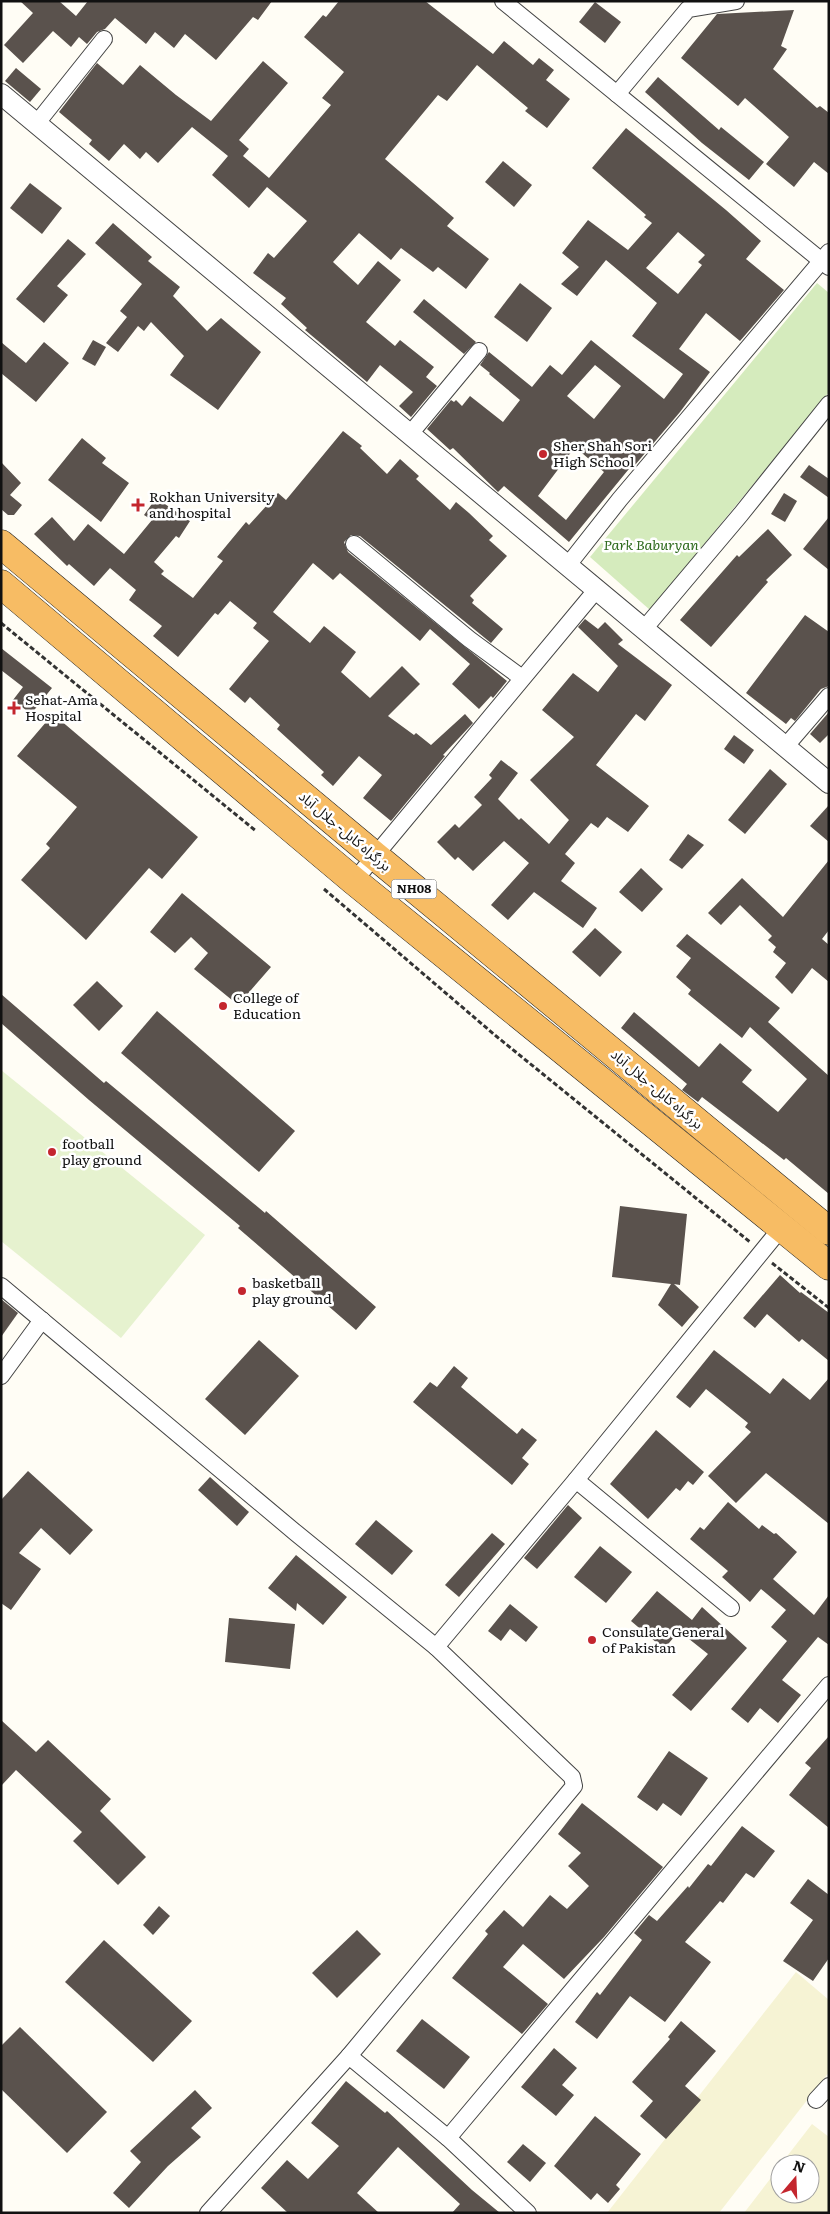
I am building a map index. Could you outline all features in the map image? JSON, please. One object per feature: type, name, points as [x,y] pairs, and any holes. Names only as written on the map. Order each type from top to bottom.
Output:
[{"type":"highway","name":"بزرگراه کابل- جلال آباد","points":[[1,544],[829,1231]]},
{"type":"highway","name":"بزرگراه کابل- جلال آباد","points":[[1,584],[354,881],[829,1266]]},
{"type":"street","points":[[503,1],[826,260],[620,499],[568,565]]},
{"type":"street","points":[[618,94],[688,9],[736,1]]},
{"type":"street","points":[[37,124],[104,39]]},
{"type":"street","points":[[1,94],[829,783]]},
{"type":"street","points":[[410,434],[480,351]]},
{"type":"street","points":[[644,629],[741,514],[829,404]]},
{"type":"street","points":[[354,544],[470,639],[522,678]]},
{"type":"street","points":[[354,881],[596,589]]},
{"type":"street","points":[[785,747],[829,696]]},
{"type":"street","points":[[436,1647],[576,1480],[782,1228]]},
{"type":"street","points":[[1,1286],[296,1534],[436,1647],[572,1777],[574,1786],[350,2056],[209,2212]]},
{"type":"street","points":[[1,1376],[42,1320]]},
{"type":"street","points":[[576,1480],[731,1608]]},
{"type":"street","points":[[448,2138],[829,1686]]},
{"type":"street","points":[[350,2056],[448,2138],[528,2213]]},
{"type":"street","points":[[816,2100],[829,2086]]},
{"type":"path","points":[[1,622],[261,836]]},
{"type":"path","points":[[322,887],[496,1036],[754,1246],[760,1254],[829,1308]]},
{"type":"shaded area","points":[[796,1972],[829,2000],[829,2072],[719,2213],[607,2213]]},
{"type":"shaded area","points":[[812,2124],[829,2137],[829,2213],[744,2213],[770,2179],[770,2204],[820,2204],[820,2154],[789,2154]]},
{"type":"green space","name":"Park Baburyan","points":[[817,283],[829,293],[829,392],[650,610],[590,557]]},
{"type":"green space","name":"football play ground","points":[[1,1070],[205,1235],[121,1338],[1,1241]]},
{"type":"building","points":[[20,1],[59,1],[76,16],[88,1],[272,1],[258,20],[253,17],[216,60],[185,34],[174,48],[155,32],[146,44],[115,18],[105,29],[97,32],[87,44],[79,37],[71,47],[53,31],[23,63],[4,45],[33,13]]},
{"type":"building","points":[[339,1],[425,1],[493,54],[504,41],[533,65],[539,58],[554,70],[546,80],[570,99],[547,128],[525,111],[528,108],[477,65],[447,101],[438,95],[385,159],[454,218],[447,226],[489,259],[466,289],[438,267],[433,272],[401,248],[391,260],[359,233],[333,262],[358,285],[378,261],[401,280],[366,322],[395,346],[400,340],[434,367],[426,377],[437,386],[411,417],[399,406],[413,392],[380,365],[367,382],[305,330],[307,328],[281,304],[286,298],[253,273],[268,253],[274,258],[307,221],[267,187],[249,208],[212,175],[228,156],[192,127],[158,163],[146,152],[140,159],[124,144],[109,161],[89,144],[92,140],[59,112],[97,63],[123,85],[140,65],[211,121],[263,61],[288,83],[239,140],[249,149],[243,156],[269,178],[331,105],[322,98],[344,72],[304,37],[323,15],[326,17]]},
{"type":"building","points":[[595,2],[621,22],[605,43],[579,22]]},
{"type":"building","points":[[794,10],[781,46],[787,49],[773,69],[817,108],[820,106],[829,113],[829,174],[814,162],[794,187],[766,164],[789,137],[745,98],[738,106],[681,58],[717,14]]},
{"type":"building","points":[[16,68],[41,89],[30,102],[5,81]]},
{"type":"building","points":[[658,77],[719,130],[721,127],[764,162],[749,180],[702,143],[645,92]]},
{"type":"building","points":[[626,128],[761,241],[746,259],[784,290],[740,341],[706,313],[679,349],[710,372],[680,412],[635,465],[633,464],[569,542],[504,486],[498,492],[453,448],[450,450],[427,429],[451,400],[454,402],[456,400],[462,406],[470,396],[503,422],[520,400],[480,365],[489,352],[532,387],[550,365],[562,375],[591,340],[664,399],[683,374],[632,336],[657,303],[606,260],[577,296],[561,284],[579,267],[562,253],[588,220],[628,250],[652,223],[644,217],[646,215],[592,168]],"holes":[[[678,232],[705,255],[698,262],[702,265],[678,294],[646,268]],[[595,365],[621,386],[594,419],[567,396]],[[575,447],[604,472],[566,520],[538,496]]]},
{"type":"building","points":[[503,161],[532,185],[514,207],[485,182]]},
{"type":"building","points":[[30,183],[62,208],[42,234],[10,208]]},
{"type":"building","points":[[113,223],[152,257],[148,261],[180,287],[173,296],[207,331],[221,318],[261,352],[218,410],[170,375],[184,356],[151,322],[144,331],[138,326],[118,352],[106,343],[127,317],[120,311],[142,284],[95,243]]},
{"type":"building","points":[[68,239],[86,254],[57,286],[68,295],[44,323],[16,299]]},
{"type":"building","points":[[520,283],[552,308],[527,342],[494,317]]},
{"type":"building","points":[[424,299],[476,342],[464,354],[413,312]]},
{"type":"building","points":[[93,340],[106,347],[95,366],[82,359]]},
{"type":"building","points":[[1,342],[26,363],[44,342],[69,363],[36,402],[1,373]]},
{"type":"building","points":[[343,431],[362,446],[360,448],[387,474],[400,459],[419,476],[416,479],[450,510],[456,502],[469,513],[493,536],[489,540],[507,556],[470,596],[474,600],[472,603],[503,629],[491,643],[360,536],[351,535],[344,542],[348,552],[507,681],[493,698],[491,696],[479,709],[452,684],[470,664],[430,629],[420,641],[340,573],[333,580],[313,563],[273,612],[310,643],[324,626],[356,652],[341,672],[370,698],[402,666],[420,684],[388,716],[414,735],[416,733],[431,745],[465,714],[473,723],[443,755],[445,756],[391,821],[363,798],[382,775],[359,756],[333,786],[321,775],[324,772],[277,729],[280,725],[250,697],[245,703],[229,689],[269,641],[253,628],[257,623],[230,601],[218,615],[215,613],[178,657],[153,636],[162,626],[129,600],[136,590],[110,568],[94,586],[69,564],[67,566],[34,534],[52,517],[74,541],[88,524],[124,554],[152,520],[144,515],[156,498],[190,521],[179,538],[176,536],[154,562],[164,571],[161,574],[193,598],[223,561],[217,557],[246,522],[249,525],[278,493],[286,500]]},
{"type":"building","points":[[82,438],[106,458],[102,463],[129,483],[101,522],[48,480]]},
{"type":"building","points":[[1,462],[21,483],[10,495],[22,505],[14,515],[8,515],[1,509]]},
{"type":"building","points":[[809,465],[829,479],[829,498],[800,477]]},
{"type":"building","points":[[784,493],[797,501],[785,522],[771,514]]},
{"type":"building","points":[[829,517],[829,570],[803,549]]},
{"type":"building","points":[[768,529],[792,555],[766,580],[768,582],[711,647],[680,620],[737,555],[739,557]]},
{"type":"building","points":[[805,615],[829,632],[829,686],[821,689],[795,721],[791,718],[786,724],[746,693]]},
{"type":"building","points":[[585,619],[598,629],[605,622],[623,640],[618,644],[672,685],[645,721],[636,714],[596,765],[649,806],[628,832],[607,817],[598,828],[591,823],[565,854],[575,863],[561,881],[597,908],[583,928],[534,892],[508,920],[491,905],[529,863],[504,841],[473,871],[458,857],[455,860],[437,842],[455,824],[459,828],[482,805],[474,797],[492,778],[489,775],[501,760],[518,773],[498,799],[519,820],[521,818],[549,844],[569,820],[530,780],[574,737],[542,710],[573,673],[598,692],[618,666],[578,627]]},
{"type":"building","points":[[1,648],[52,688],[31,714],[13,700],[23,687],[1,670]]},
{"type":"building","points":[[829,712],[829,734],[820,743],[810,734]]},
{"type":"building","points":[[53,714],[198,837],[162,879],[149,868],[86,940],[21,880],[50,848],[46,844],[77,807],[17,756]]},
{"type":"building","points":[[734,735],[754,750],[744,764],[724,749]]},
{"type":"building","points":[[770,769],[787,784],[745,834],[728,820]]},
{"type":"building","points":[[829,805],[829,842],[810,826]]},
{"type":"building","points":[[688,834],[704,845],[682,869],[669,860]]},
{"type":"building","points":[[829,860],[829,930],[822,939],[829,945],[829,982],[812,968],[792,994],[775,977],[786,963],[773,952],[776,947],[768,940],[772,936],[740,905],[721,925],[708,913],[742,878],[783,917]]},
{"type":"building","points":[[641,868],[663,889],[642,912],[619,892]]},
{"type":"building","points":[[182,893],[271,967],[238,1005],[194,969],[208,953],[191,937],[175,953],[150,932]]},
{"type":"building","points":[[595,928],[622,952],[600,977],[572,952]]},
{"type":"building","points":[[687,934],[780,1008],[768,1022],[829,1076],[829,1194],[786,1158],[784,1160],[702,1097],[698,1102],[682,1090],[687,1084],[621,1028],[634,1012],[699,1067],[720,1043],[752,1070],[742,1082],[778,1112],[807,1079],[750,1027],[742,1038],[688,994],[691,990],[676,977],[691,958],[676,946]]},
{"type":"building","points":[[97,981],[123,1006],[99,1031],[73,1005]]},
{"type":"building","points":[[1,994],[104,1083],[106,1081],[265,1213],[266,1211],[376,1307],[356,1330],[238,1228],[240,1226],[89,1100],[1,1023]]},
{"type":"building","points":[[157,1011],[295,1131],[259,1172],[121,1053]]},
{"type":"building","points":[[620,1206],[687,1214],[680,1285],[674,1284],[699,1307],[682,1327],[658,1305],[671,1284],[612,1277]]},
{"type":"building","points":[[780,1275],[800,1293],[829,1313],[829,1361],[802,1339],[799,1342],[767,1314],[755,1328],[743,1318]]},
{"type":"building","points":[[1,1299],[18,1313],[1,1337]]},
{"type":"building","points":[[259,1340],[299,1376],[245,1435],[205,1399]]},
{"type":"building","points":[[714,1350],[770,1394],[783,1378],[810,1400],[829,1378],[829,1524],[766,1473],[736,1503],[708,1476],[751,1432],[745,1427],[748,1423],[706,1389],[690,1408],[676,1397]]},
{"type":"building","points":[[454,1366],[468,1378],[461,1387],[517,1434],[522,1428],[537,1440],[522,1458],[529,1464],[512,1485],[413,1402],[430,1382],[437,1387]]},
{"type":"building","points":[[656,1430],[704,1472],[693,1485],[688,1481],[680,1491],[676,1488],[648,1519],[610,1484]]},
{"type":"building","points":[[28,1471],[93,1530],[70,1555],[41,1528],[19,1553],[41,1569],[11,1610],[1,1603],[1,1500]]},
{"type":"building","points":[[210,1477],[249,1512],[237,1526],[198,1490]]},
{"type":"building","points":[[728,1502],[759,1529],[762,1525],[774,1534],[776,1533],[797,1552],[773,1579],[814,1615],[829,1595],[829,1645],[818,1637],[782,1680],[801,1695],[778,1723],[760,1708],[748,1723],[731,1709],[787,1641],[771,1627],[786,1610],[761,1589],[750,1602],[722,1577],[728,1571],[690,1539],[700,1527],[704,1530]]},
{"type":"building","points":[[568,1505],[582,1518],[537,1569],[524,1558]]},
{"type":"building","points":[[376,1520],[413,1551],[392,1575],[355,1544]]},
{"type":"building","points":[[492,1533],[505,1544],[459,1597],[445,1585]]},
{"type":"building","points":[[600,1546],[632,1572],[606,1603],[574,1577]]},
{"type":"building","points":[[296,1555],[347,1597],[323,1625],[297,1603],[296,1611],[268,1588]]},
{"type":"building","points":[[657,1591],[692,1620],[702,1607],[747,1648],[691,1711],[672,1695],[708,1654],[679,1631],[664,1649],[631,1621]]},
{"type":"building","points":[[510,1604],[538,1627],[526,1642],[510,1629],[501,1641],[488,1631]]},
{"type":"building","points":[[229,1618],[295,1624],[290,1669],[225,1662]]},
{"type":"building","points":[[1,1720],[36,1752],[48,1740],[111,1799],[100,1811],[146,1857],[118,1885],[73,1841],[82,1832],[16,1770],[1,1786]]},
{"type":"building","points":[[829,1736],[829,1828],[789,1795],[811,1768],[805,1763]]},
{"type":"building","points":[[669,1751],[708,1778],[681,1816],[663,1803],[657,1811],[637,1797]]},
{"type":"building","points":[[582,1803],[663,1867],[604,1937],[564,1979],[523,1944],[503,1967],[548,2004],[522,2034],[452,1978],[488,1934],[485,1931],[504,1910],[523,1927],[550,1895],[567,1909],[589,1886],[568,1866],[581,1853],[558,1834]]},
{"type":"building","points":[[742,1826],[775,1851],[754,1878],[746,1873],[723,1903],[720,1901],[685,1942],[711,1962],[665,2022],[630,1996],[597,2039],[575,2022],[597,1992],[600,1995],[642,1940],[634,1933],[649,1915],[657,1921],[688,1886],[689,1888],[708,1864],[711,1866]]},
{"type":"building","points":[[808,1879],[829,1895],[829,1958],[813,1981],[783,1961],[813,1920],[790,1903]]},
{"type":"building","points":[[159,1906],[170,1916],[153,1935],[143,1925]]},
{"type":"building","points":[[357,1930],[381,1954],[337,1998],[312,1973]]},
{"type":"building","points":[[104,1940],[192,2021],[153,2062],[65,1982]]},
{"type":"building","points":[[422,2019],[470,2057],[444,2089],[396,2051]]},
{"type":"building","points":[[681,2021],[716,2051],[685,2086],[701,2100],[666,2139],[640,2116],[653,2101],[632,2082],[670,2039],[668,2037]]},
{"type":"building","points":[[20,2027],[107,2112],[67,2153],[1,2089],[1,2046]]},
{"type":"building","points":[[554,2048],[577,2068],[562,2085],[574,2095],[556,2116],[521,2087]]},
{"type":"building","points":[[346,2081],[385,2113],[387,2111],[472,2190],[500,2213],[452,2213],[460,2204],[398,2147],[357,2193],[379,2213],[288,2213],[261,2188],[287,2160],[308,2179],[339,2146],[311,2123]]},
{"type":"building","points":[[195,2090],[212,2108],[191,2128],[201,2137],[168,2166],[129,2208],[113,2193],[141,2162],[130,2151]]},
{"type":"building","points":[[595,2116],[641,2154],[616,2185],[620,2189],[608,2203],[597,2193],[591,2200],[554,2166]]},
{"type":"building","points":[[523,2144],[546,2163],[530,2182],[507,2162]]},
{"type":"place","name":"Sher Shah Sori High School","points":[[543,454]]},
{"type":"place","name":"Rokhan University and hospital","points":[[138,505]]},
{"type":"place","name":"Sehat-Ama Hospital","points":[[14,708]]},
{"type":"place","name":"College of Education","points":[[223,1006]]},
{"type":"place","name":"football play ground","points":[[52,1152]]},
{"type":"place","name":"basketball play ground","points":[[242,1291]]},
{"type":"place","name":"Consulate General of Pakistan","points":[[592,1640]]}]
